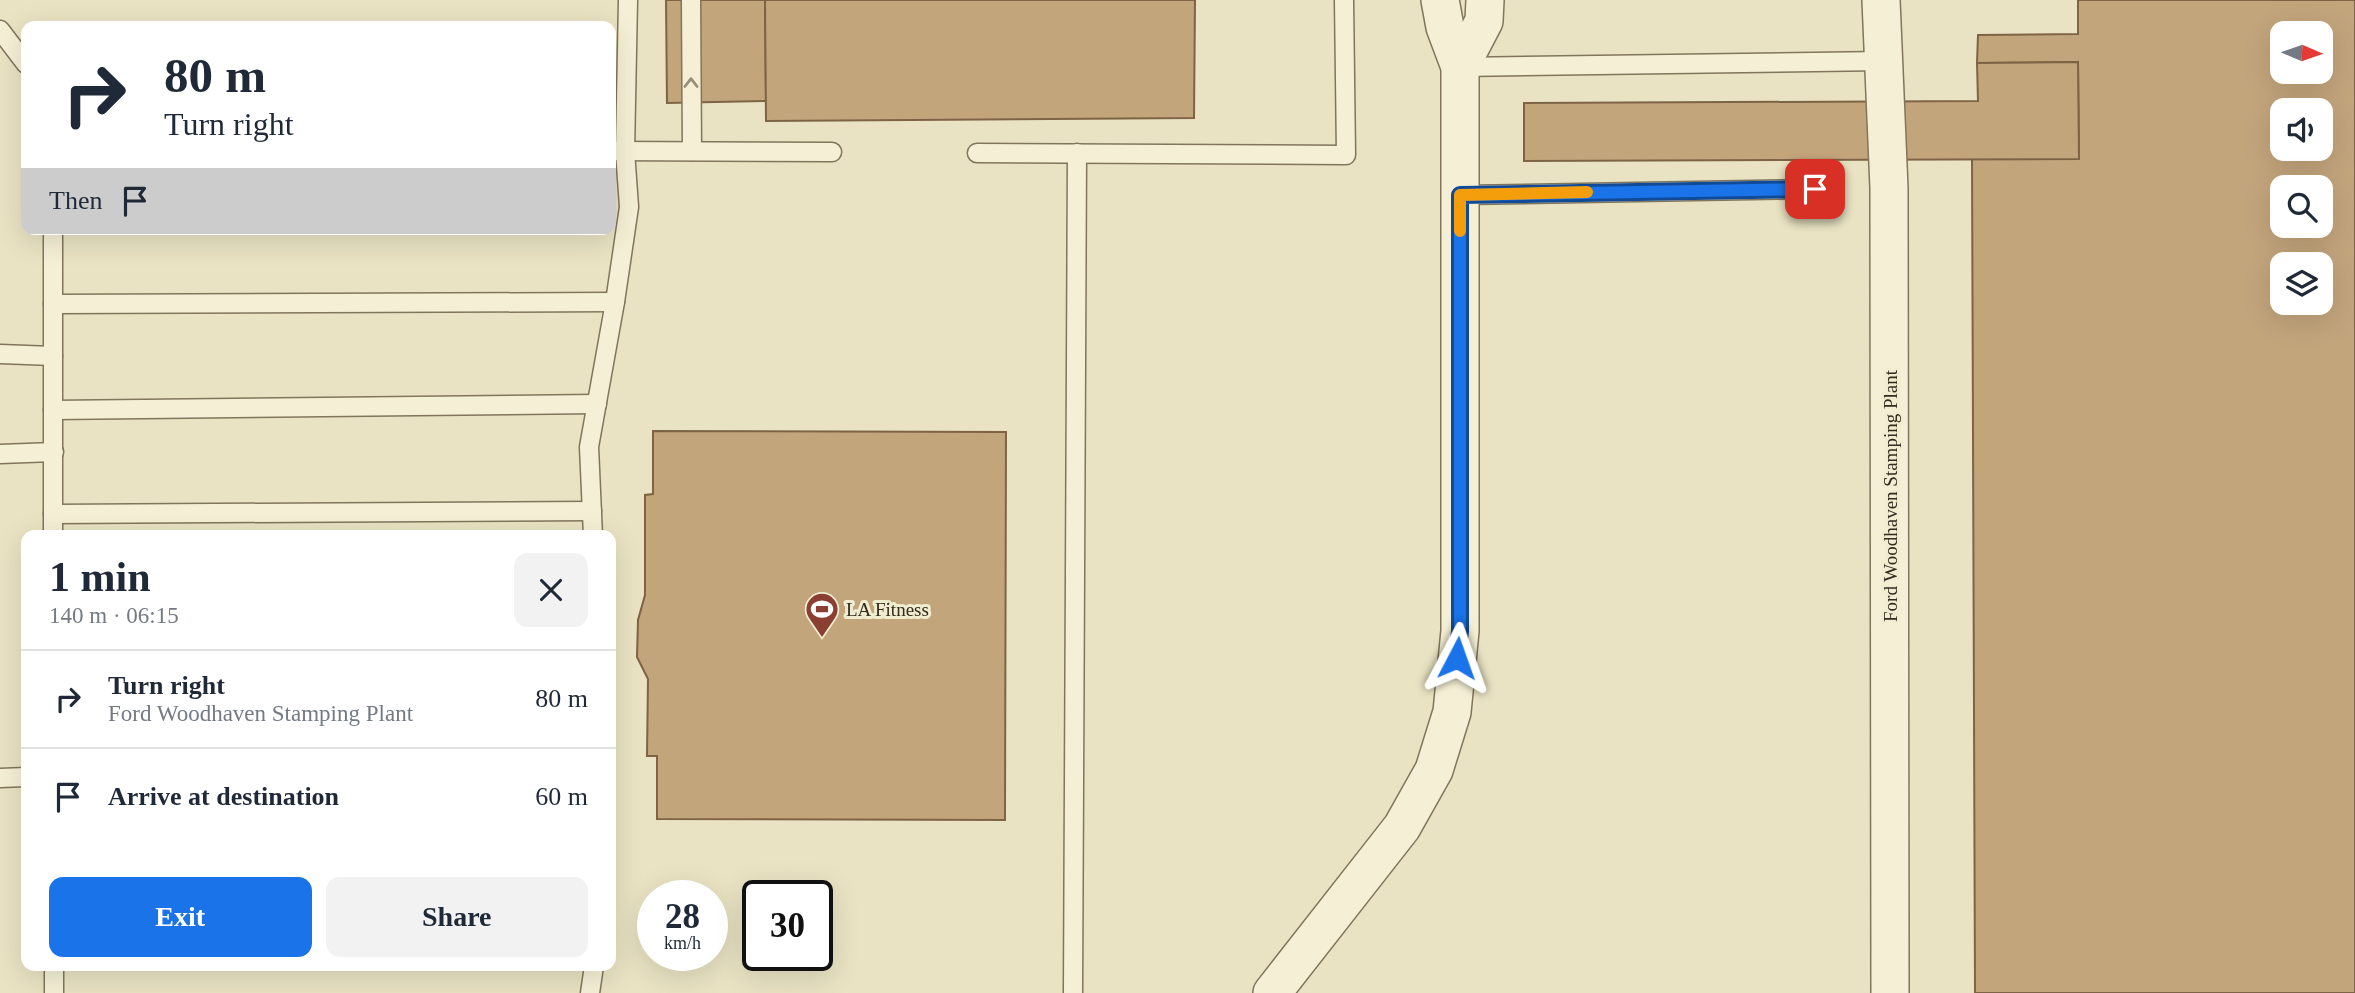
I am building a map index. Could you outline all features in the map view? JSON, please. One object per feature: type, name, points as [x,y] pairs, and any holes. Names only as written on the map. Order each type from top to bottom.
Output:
[{"type":"street","points":[[1272,993],[1402,827],[1434,770],[1452,712],[1460,631],[1460,67],[1445,27],[1440,0]]},
{"type":"street","points":[[1460,67],[1484,21],[1485,0]]},
{"type":"street","name":"Ford Woodhaven Stamping Plant","points":[[1881,0],[1889,188],[1891,993]]},
{"type":"lane","points":[[593,530],[589,447],[629,207],[618,151],[628,0]]},
{"type":"lane","points":[[691,0],[692,151]]},
{"type":"lane","points":[[976,153],[1346,155],[1344,0]]},
{"type":"lane","points":[[0,30],[21,57]]},
{"type":"lane","points":[[1460,67],[1884,61]]},
{"type":"lane","points":[[618,151],[832,152]]},
{"type":"lane","points":[[1073,993],[1077,153]]},
{"type":"lane","points":[[1460,195],[1815,189]]},
{"type":"lane","points":[[53,235],[53,530]]},
{"type":"lane","points":[[53,304],[615,302]]},
{"type":"lane","points":[[0,354],[53,356]]},
{"type":"lane","points":[[53,410],[597,404]]},
{"type":"lane","points":[[0,453],[54,452]]},
{"type":"lane","points":[[53,514],[592,511]]},
{"type":"lane","points":[[0,778],[21,777]]},
{"type":"lane","points":[[54,971],[54,993]]},
{"type":"lane","points":[[590,993],[593,971]]},
{"type":"building","points":[[666,0],[765,0],[766,101],[667,103]]},
{"type":"building","points":[[765,0],[1195,0],[1194,118],[766,121]]},
{"type":"building","points":[[2078,0],[2355,0],[2355,993],[1975,993],[1972,159],[2079,159],[2078,62],[1977,63],[1978,35],[2078,34]]},
{"type":"building","points":[[2078,62],[2079,159],[1524,161],[1524,103],[1978,101],[1977,63]]},
{"type":"building","name":"LA Fitness","points":[[653,431],[1006,432],[1005,820],[657,819],[657,756],[647,756],[648,679],[637,657],[638,620],[645,595],[645,495],[653,494]]},
{"type":"slow traffic","points":[[1460,231],[1460,195],[1587,192]]},
{"type":"place","name":"LA Fitness","points":[[822,639]]},
{"type":"route","points":[[1457,658],[1460,631],[1460,195],[1815,189]]}]
